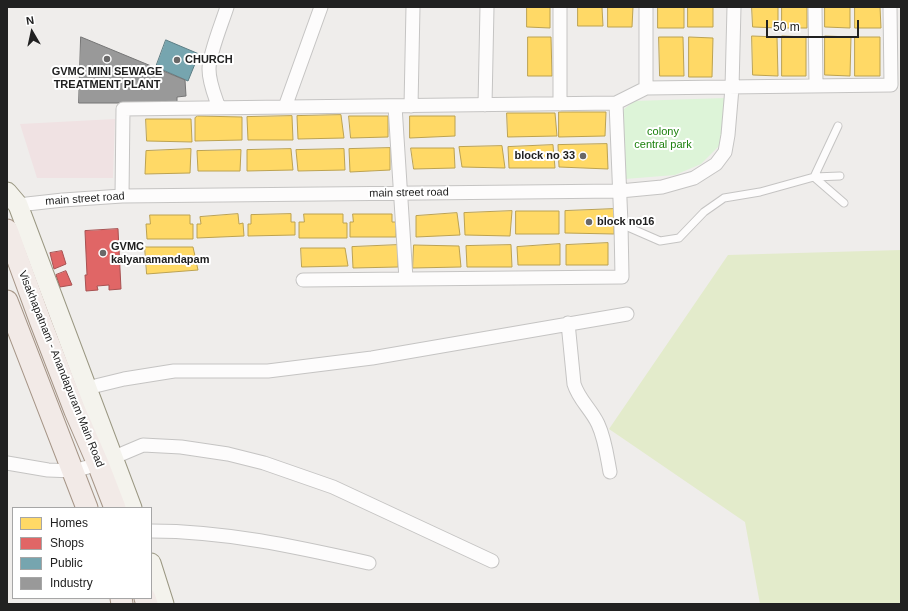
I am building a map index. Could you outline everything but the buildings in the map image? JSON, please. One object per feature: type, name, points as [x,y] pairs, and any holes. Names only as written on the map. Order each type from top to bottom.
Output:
[{"type":"main road","name":"Visakhapatnam - Anandapuram Main Road","points":[[7,230],[66,389],[106,461],[115,507]]},
{"type":"main road","points":[[7,301],[88,507]]},
{"type":"street","points":[[219,108],[212,87],[209,68],[227,7]]},
{"type":"street","points":[[285,107],[321,7]]},
{"type":"street","points":[[411,106],[413,7]]},
{"type":"street","points":[[485,105],[487,7]]},
{"type":"street","points":[[560,7],[560,104]]},
{"type":"street","points":[[646,7],[646,88]]},
{"type":"street","name":"main street road","points":[[12,198],[63,200],[122,196],[620,191],[669,185],[694,178],[716,164],[725,152],[732,88],[734,7]]},
{"type":"street","points":[[815,7],[816,86]]},
{"type":"street","points":[[122,196],[123,109],[616,103],[646,88],[891,85],[890,7]]},
{"type":"street","points":[[303,280],[622,277],[616,103]]},
{"type":"street","points":[[395,106],[406,279]]},
{"type":"street","points":[[12,198],[87,388],[106,461],[131,507]]},
{"type":"street","points":[[87,388],[124,379],[174,371],[268,371],[372,358],[627,314]]},
{"type":"street","points":[[568,323],[574,384],[577,393],[598,423],[604,439],[610,472]]},
{"type":"street","points":[[7,463],[48,470],[74,471],[106,461],[143,446],[181,447],[228,454],[264,463],[333,488],[492,561]]},
{"type":"street","points":[[152,531],[177,531],[238,536],[306,548],[369,563]]},
{"type":"street","points":[[152,566],[164,604]]},
{"type":"lane","points":[[814,177],[838,126]]},
{"type":"lane","points":[[621,224],[660,241],[679,238],[704,212],[724,198],[760,192],[814,177],[840,176]]},
{"type":"lane","points":[[814,177],[844,203]]},
{"type":"shaded area","points":[[115,119],[113,178],[37,178],[20,124]]},
{"type":"green space","name":"colony central park","points":[[726,98],[722,143],[701,164],[675,175],[625,179],[623,110],[634,101]]},
{"type":"green space","points":[[901,250],[901,604],[760,604],[745,522],[609,429],[728,255]]},
{"type":"place","name":"GVMC MINI SEWAGE TREATMENT PLANT","points":[[107,59]]},
{"type":"place","name":"CHURCH","points":[[177,60]]},
{"type":"place","name":"block no 33","points":[[583,156]]},
{"type":"place","name":"block no16","points":[[589,222]]},
{"type":"place","name":"GVMC kalyanamandapam","points":[[103,253]]}]
